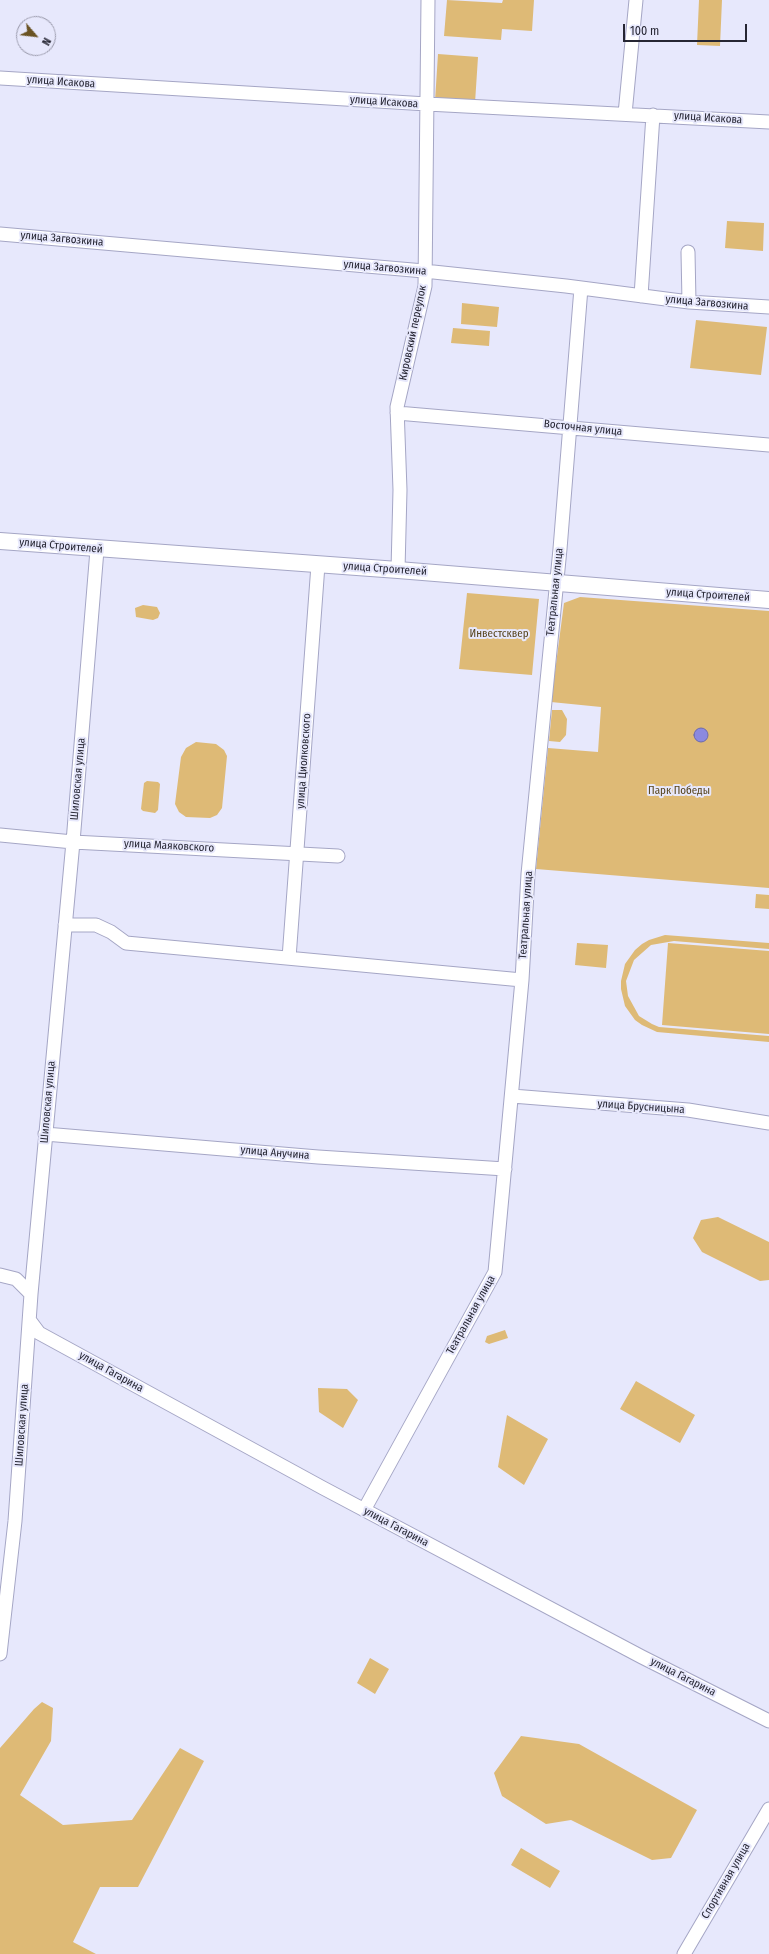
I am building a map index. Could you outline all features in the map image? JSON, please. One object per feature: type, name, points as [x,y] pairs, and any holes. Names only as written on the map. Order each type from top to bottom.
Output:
[{"type":"main road","name":"улица Строителей","points":[[0,542],[398,570],[556,584],[769,600]]},
{"type":"street","name":"Кировский переулок","points":[[398,570],[400,490],[397,413],[409,348],[424,286],[428,0]]},
{"type":"street","points":[[625,114],[636,0]]},
{"type":"street","name":"улица Исакова","points":[[0,78],[427,104],[769,122]]},
{"type":"street","points":[[641,296],[653,115]]},
{"type":"street","name":"улица Загвозкина","points":[[0,234],[424,271],[581,288],[689,302],[769,307]]},
{"type":"street","points":[[688,252],[689,302]]},
{"type":"street","name":"Театральная улица","points":[[364,1510],[495,1272],[512,1096],[522,980],[527,888],[556,584],[581,288]]},
{"type":"street","name":"Восточная улица","points":[[397,413],[769,445]]},
{"type":"street","name":"Шиловская улица","points":[[0,1654],[15,1522],[31,1294],[73,842],[97,550]]},
{"type":"street","name":"улица Циолковского","points":[[288,958],[298,853],[318,565]]},
{"type":"street","name":"улица Маяковского","points":[[0,835],[73,842],[338,856]]},
{"type":"street","points":[[65,925],[96,925],[111,932],[126,943],[522,980]]},
{"type":"street","name":"улица Брусницына","points":[[512,1096],[688,1110],[769,1123]]},
{"type":"street","name":"улица Анучина","points":[[45,1134],[311,1156],[505,1169]]},
{"type":"street","points":[[0,1275],[16,1279],[31,1294]]},
{"type":"street","name":"улица Гагарина","points":[[30,1321],[39,1333],[364,1510],[642,1657],[769,1721]]},
{"type":"street","name":"Спортивная улица","points":[[684,1954],[769,1809]]},
{"type":"green space","points":[[447,0],[502,3],[503,0],[534,0],[532,31],[502,29],[501,40],[444,36]]},
{"type":"green space","points":[[699,0],[722,0],[720,46],[697,45]]},
{"type":"green space","points":[[438,54],[478,57],[475,103],[435,101]]},
{"type":"green space","points":[[727,221],[764,223],[763,251],[725,248]]},
{"type":"green space","points":[[462,303],[499,307],[497,327],[461,324]]},
{"type":"green space","points":[[696,320],[767,327],[761,375],[690,368]]},
{"type":"green space","points":[[453,328],[490,331],[489,346],[451,343]]},
{"type":"green space","name":"Инвестсквер","points":[[467,593],[539,599],[532,675],[459,669]]},
{"type":"green space","name":"Парк Победы","points":[[580,597],[769,611],[769,888],[536,869],[548,748],[598,752],[601,707],[551,702],[564,603]]},
{"type":"green space","points":[[143,605],[157,607],[160,613],[158,618],[153,620],[136,617],[135,608]]},
{"type":"green space","points":[[552,710],[562,710],[567,719],[566,735],[560,742],[549,741]]},
{"type":"green space","points":[[196,742],[216,744],[224,750],[227,756],[222,808],[217,815],[210,818],[186,817],[179,812],[175,804],[181,757],[186,748]]},
{"type":"green space","points":[[147,781],[158,782],[160,784],[158,810],[155,813],[143,811],[141,809],[144,783]]},
{"type":"green space","points":[[756,894],[769,895],[769,909],[755,908]]},
{"type":"green space","points":[[665,935],[769,943],[769,949],[674,941],[651,945],[634,960],[626,981],[628,996],[639,1016],[659,1027],[769,1036],[769,1042],[657,1032],[635,1020],[625,1006],[621,989],[621,981],[625,964],[635,950],[642,944]]},
{"type":"green space","points":[[577,943],[608,945],[606,968],[575,965]]},
{"type":"green space","points":[[668,943],[769,951],[769,1034],[662,1025]]},
{"type":"green space","points":[[718,1217],[769,1242],[769,1280],[760,1281],[702,1252],[693,1238],[701,1220]]},
{"type":"green space","points":[[505,1330],[508,1338],[489,1344],[485,1342],[487,1336]]},
{"type":"green space","points":[[636,1381],[695,1415],[680,1443],[620,1409]]},
{"type":"green space","points":[[318,1388],[347,1389],[358,1400],[343,1428],[319,1412]]},
{"type":"green space","points":[[507,1415],[548,1439],[524,1485],[498,1467]]},
{"type":"green space","points":[[370,1658],[389,1669],[375,1694],[357,1683]]},
{"type":"green space","points":[[42,1702],[53,1708],[51,1741],[20,1795],[63,1825],[132,1820],[180,1748],[204,1761],[138,1887],[100,1887],[73,1942],[96,1954],[0,1954],[0,1748]]},
{"type":"green space","points":[[521,1736],[579,1744],[697,1810],[671,1858],[652,1860],[571,1820],[546,1824],[502,1796],[494,1773]]},
{"type":"green space","points":[[521,1848],[560,1871],[550,1888],[511,1865]]},
{"type":"shaded area","points":[[701,728],[706,730],[708,735],[706,740],[701,742],[696,740],[694,735],[696,730]]}]
